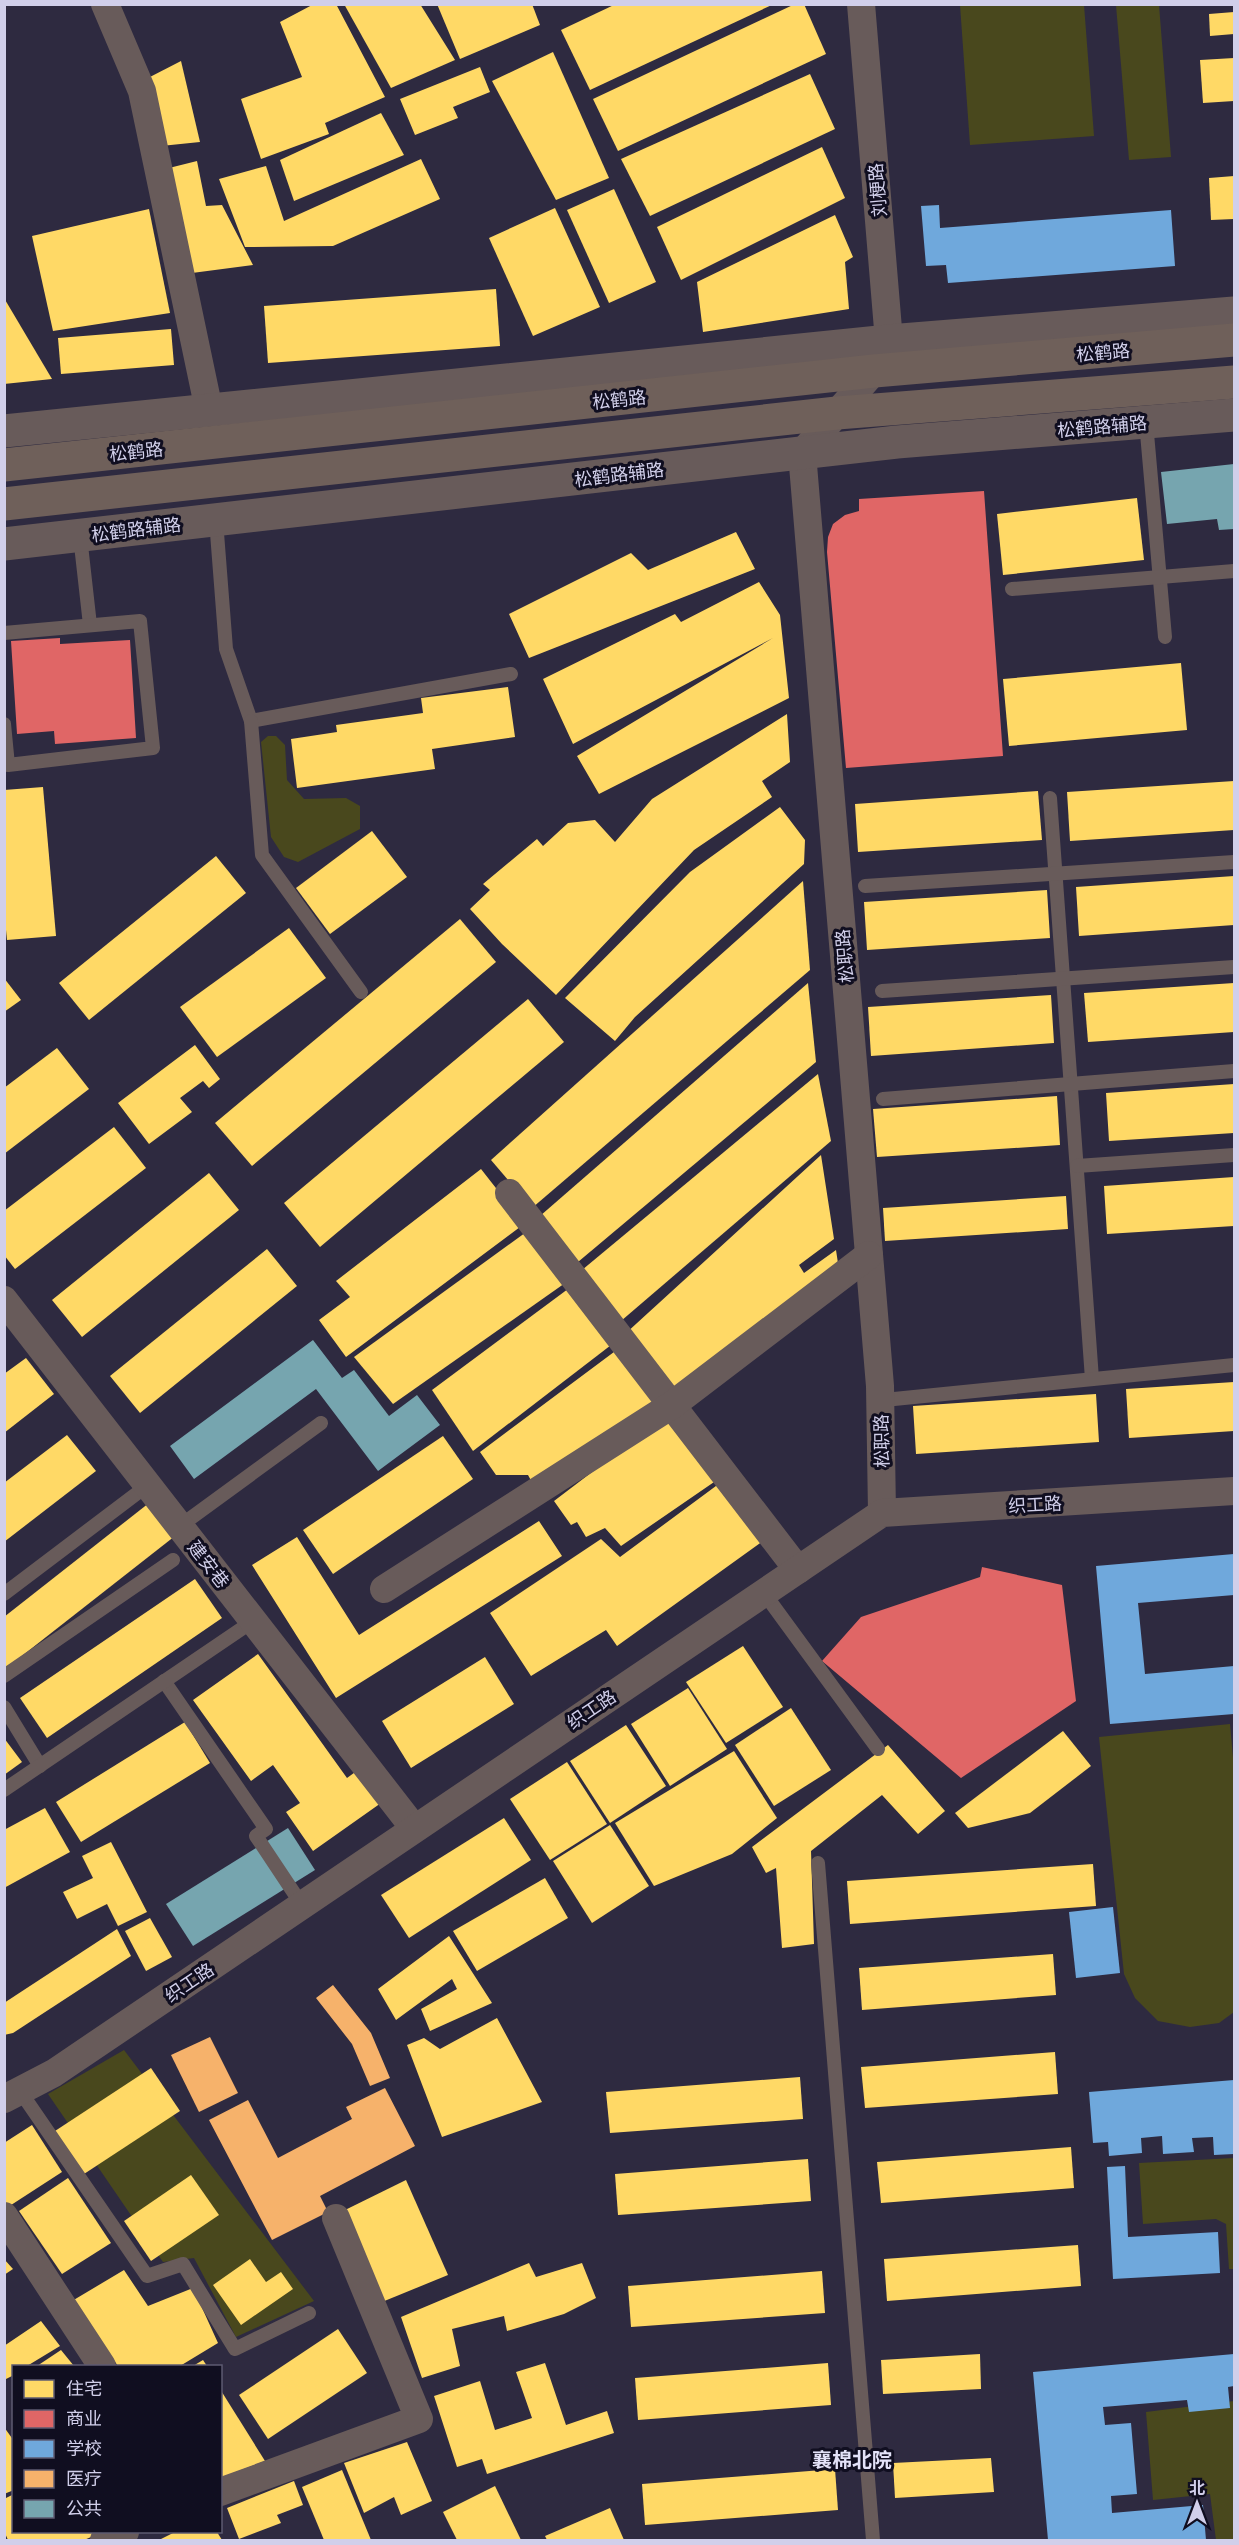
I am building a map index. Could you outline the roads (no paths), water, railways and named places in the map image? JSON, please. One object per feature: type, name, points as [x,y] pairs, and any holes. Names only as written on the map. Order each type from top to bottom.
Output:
[{"type":"main road","name":"松鹤路","points":[[4,465],[212,443],[392,407],[874,371],[1175,331],[1234,340]]},
{"type":"main road","name":"松鹤路","points":[[4,504],[837,413],[1234,382]]},
{"type":"street","points":[[105,4],[142,91],[209,410],[212,443]]},
{"type":"street","name":"刘梗路","points":[[861,4],[889,340]]},
{"type":"street","points":[[4,430],[209,410],[392,407],[889,340],[1175,331],[1234,313]]},
{"type":"street","points":[[802,453],[874,371],[889,340]]},
{"type":"street","name":"松鹤路辅路","points":[[4,544],[909,441],[1234,415]]},
{"type":"street","name":"松职路","points":[[802,453],[880,1386],[882,1513]]},
{"type":"street","points":[[391,461],[398,499]]},
{"type":"street","points":[[212,482],[216,520]]},
{"type":"street","points":[[509,1193],[798,1569]]},
{"type":"street","points":[[384,1589],[672,1405],[869,1256]]},
{"type":"street","name":"建安巷","points":[[4,1300],[414,1828]]},
{"type":"street","name":"织工路","points":[[12,2095],[54,2073],[882,1513],[1234,1491]]},
{"type":"street","points":[[4,2216],[101,2365]]},
{"type":"street","points":[[222,2491],[419,2419],[336,2218]]},
{"type":"street","points":[[104,2541],[123,2533]]},
{"type":"lane","points":[[1146,422],[1165,637]]},
{"type":"lane","points":[[216,520],[226,649],[251,721],[262,855],[361,992]]},
{"type":"lane","points":[[80,536],[90,625]]},
{"type":"lane","points":[[1012,589],[1234,571]]},
{"type":"lane","points":[[4,633],[140,621],[153,748],[8,765],[4,724]]},
{"type":"lane","points":[[251,721],[511,674]]},
{"type":"lane","points":[[1050,798],[1092,1379]]},
{"type":"lane","points":[[865,886],[1234,862]]},
{"type":"lane","points":[[882,990],[1234,967]]},
{"type":"lane","points":[[884,1099],[1234,1071]]},
{"type":"lane","points":[[1077,1166],[1234,1155]]},
{"type":"lane","points":[[894,1399],[1234,1365]]},
{"type":"lane","points":[[180,1526],[321,1423]]},
{"type":"lane","points":[[4,1594],[147,1485]]},
{"type":"lane","points":[[4,1677],[173,1560]]},
{"type":"lane","points":[[764,1593],[878,1749]]},
{"type":"lane","points":[[4,1790],[253,1621]]},
{"type":"lane","points":[[164,1681],[266,1829],[256,1836],[302,1905]]},
{"type":"lane","points":[[4,1707],[40,1766]]},
{"type":"lane","points":[[818,1863],[873,2541]]},
{"type":"lane","points":[[12,2095],[147,2276],[183,2264],[235,2349],[309,2313]]},
{"type":"district","name":"襄棉北院","points":[[852,2459]]}]
